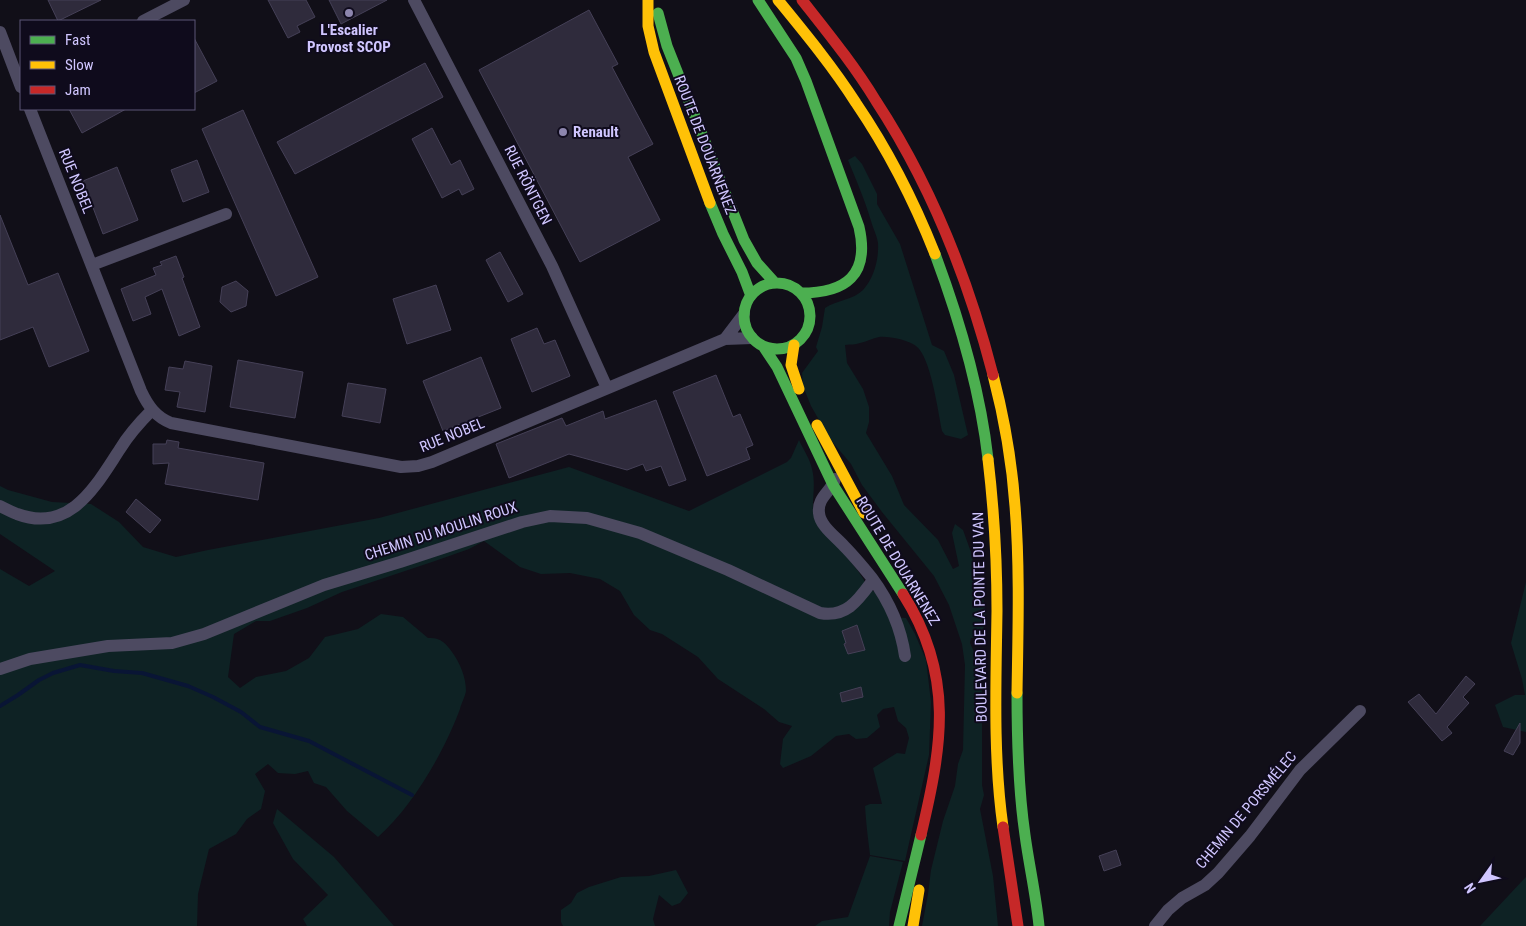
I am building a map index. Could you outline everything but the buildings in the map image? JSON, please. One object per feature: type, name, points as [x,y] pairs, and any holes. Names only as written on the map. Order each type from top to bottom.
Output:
[{"type":"main road","name":"ROUTE DE DOUARNENEZ","points":[[648,0],[648,30],[658,63],[704,188],[724,236],[743,272],[751,296]]},
{"type":"main road","name":"ROUTE DE DOUARNENEZ","points":[[656,0],[667,46],[744,240],[753,258],[775,283]]},
{"type":"main road","points":[[758,0],[796,58],[806,81],[862,240],[862,260],[849,280],[834,290],[801,293]]},
{"type":"main road","name":"BOULEVARD DE LA POINTE DU VAN","points":[[778,0],[857,102],[912,202],[946,282],[976,384],[988,455],[996,559],[997,765],[1018,926]]},
{"type":"main road","points":[[802,0],[860,74],[887,116],[915,166],[956,254],[989,354],[1005,426],[1016,511],[1018,571],[1018,766],[1023,819],[1039,926]]},
{"type":"main road","points":[[775,283],[789,285],[801,293],[807,301],[810,310],[810,320],[808,330],[802,338],[784,348],[773,349],[763,346],[752,338],[748,331],[744,314],[751,296],[766,285],[775,283]]},
{"type":"main road","name":"ROUTE DE DOUARNENEZ","points":[[794,344],[791,364],[795,380],[807,406],[867,518],[916,594]]},
{"type":"main road","name":"ROUTE DE DOUARNENEZ","points":[[763,346],[777,367],[833,484],[916,615],[930,647],[939,684],[941,724],[939,746],[930,796],[899,926]]},
{"type":"main road","points":[[913,926],[920,885],[946,772]]},
{"type":"street","points":[[145,20],[184,0]]},
{"type":"street","name":"RUE RÖNTGEN","points":[[414,0],[552,266],[606,388]]},
{"type":"street","points":[[0,32],[20,82]]},
{"type":"street","name":"RUE NOBEL","points":[[30,110],[141,391],[152,410],[162,419],[171,423],[400,467],[410,467],[432,462],[725,339],[752,338]]},
{"type":"street","points":[[92,265],[226,214]]},
{"type":"street","points":[[725,339],[744,314]]},
{"type":"street","points":[[0,506],[18,515],[44,519],[62,514],[75,507],[88,495],[130,433],[152,410]]},
{"type":"street","points":[[839,465],[833,484],[827,490],[819,507],[819,516],[873,580],[885,598],[903,641],[905,656]]},
{"type":"street","name":"CHEMIN DU MOULIN ROUX","points":[[0,669],[30,659],[108,646],[172,643],[187,640],[324,585],[522,522],[550,516],[587,518],[640,534],[736,574],[820,613],[829,614],[846,610],[855,604],[873,580]]},
{"type":"street","name":"CHEMIN DE PORSMÉLEC","points":[[1155,926],[1168,910],[1182,898],[1205,885],[1218,873],[1250,836],[1300,770],[1360,711]]},
{"type":"green space","points":[[855,156],[862,164],[877,194],[877,204],[900,244],[932,345],[944,351],[954,375],[968,435],[961,439],[945,435],[942,431],[930,373],[926,361],[916,346],[903,340],[883,337],[845,345],[847,363],[863,389],[869,407],[869,422],[866,433],[892,476],[904,505],[938,540],[953,569],[959,566],[952,533],[955,524],[963,530],[972,555],[974,570],[986,612],[982,638],[971,638],[970,643],[982,670],[982,785],[984,795],[980,809],[993,876],[998,926],[922,926],[931,870],[943,821],[955,786],[958,764],[963,750],[965,665],[962,644],[949,605],[934,576],[882,512],[862,485],[851,464],[830,439],[811,406],[803,386],[802,373],[818,351],[816,347],[825,308],[855,296],[863,290],[873,274],[877,262],[877,238],[848,160]]},
{"type":"green space","points":[[799,440],[810,462],[813,475],[813,513],[858,571],[864,580],[865,587],[875,592],[891,617],[906,618],[926,660],[931,702],[929,755],[905,861],[870,855],[865,812],[865,806],[882,804],[873,768],[897,753],[905,754],[909,738],[906,728],[898,721],[894,707],[883,709],[877,715],[880,727],[867,738],[856,739],[849,734],[836,736],[811,756],[783,768],[780,764],[783,739],[792,726],[779,722],[764,709],[718,679],[698,657],[662,634],[650,630],[634,615],[620,591],[600,579],[570,573],[541,574],[520,567],[484,541],[469,549],[342,592],[307,608],[270,621],[256,621],[234,634],[228,677],[240,688],[256,677],[286,671],[309,658],[325,637],[358,629],[381,614],[403,617],[428,638],[445,643],[455,656],[464,675],[466,691],[453,726],[426,778],[403,810],[378,837],[347,811],[326,787],[314,783],[308,771],[295,774],[278,773],[268,764],[255,774],[265,791],[261,809],[247,819],[236,834],[209,849],[198,894],[197,926],[0,926],[0,569],[29,586],[55,571],[0,534],[0,486],[52,502],[91,504],[119,522],[143,547],[176,557],[379,518],[569,467],[689,511],[787,462],[791,458]]},
{"type":"green space","points":[[1526,582],[1526,732],[1503,727],[1495,705],[1515,695],[1525,695],[1511,643]]},
{"type":"green space","points":[[277,809],[334,857],[394,926],[307,926],[303,919],[328,895],[293,859],[273,823]]},
{"type":"green space","points":[[870,856],[903,862],[890,912],[889,926],[815,926],[822,921],[848,917]]},
{"type":"green space","points":[[676,870],[688,893],[680,903],[672,906],[659,895],[653,919],[655,926],[563,926],[561,922],[561,910],[571,903],[577,893],[589,887],[621,877],[649,876]]},
{"type":"green space","points":[[1526,877],[1526,926],[1480,926],[1523,880]]},
{"type":"waterway","points":[[0,706],[39,680],[53,673],[80,665],[114,671],[142,673],[188,686],[213,697],[241,712],[260,727],[309,741],[412,795]]},
{"type":"traffic: fast","points":[[758,0],[796,58],[806,81],[859,227],[862,244],[861,258],[851,278],[842,285],[831,289],[801,293]]},
{"type":"traffic: fast","points":[[658,13],[667,46],[744,240],[757,263],[775,283]]},
{"type":"traffic: fast","points":[[710,203],[751,296]]},
{"type":"traffic: fast","points":[[935,254],[953,304],[968,355],[980,406],[988,459]]},
{"type":"traffic: fast","points":[[777,283],[790,286],[800,293],[807,303],[810,316],[807,329],[800,339],[790,346],[777,349],[764,346],[754,339],[747,329],[744,316],[747,303],[754,293],[764,286],[777,283]]},
{"type":"traffic: fast","points":[[763,346],[777,367],[833,485],[903,594]]},
{"type":"traffic: fast","points":[[1017,693],[1021,799],[1039,926]]},
{"type":"traffic: fast","points":[[899,926],[921,835]]},
{"type":"traffic: slow","points":[[648,0],[648,26],[654,52],[710,203]]},
{"type":"traffic: slow","points":[[778,0],[828,63],[868,121],[900,176],[935,254]]},
{"type":"traffic: slow","points":[[794,345],[791,365],[799,389]]},
{"type":"traffic: slow","points":[[993,375],[1007,440],[1017,529],[1017,693]]},
{"type":"traffic: slow","points":[[817,425],[864,513]]},
{"type":"traffic: slow","points":[[988,459],[996,554],[996,746],[1003,827]]},
{"type":"traffic: slow","points":[[913,926],[919,890]]},
{"type":"traffic: jam","points":[[802,0],[868,88],[896,133],[931,199],[972,303],[993,375]]},
{"type":"traffic: jam","points":[[903,594],[920,624],[931,654],[937,683],[938,741],[921,835]]},
{"type":"traffic: jam","points":[[1003,827],[1018,926]]},
{"type":"place","name":"L'Escalier Provost SCOP","points":[[349,13]]},
{"type":"place","name":"Renault","points":[[563,132]]}]
